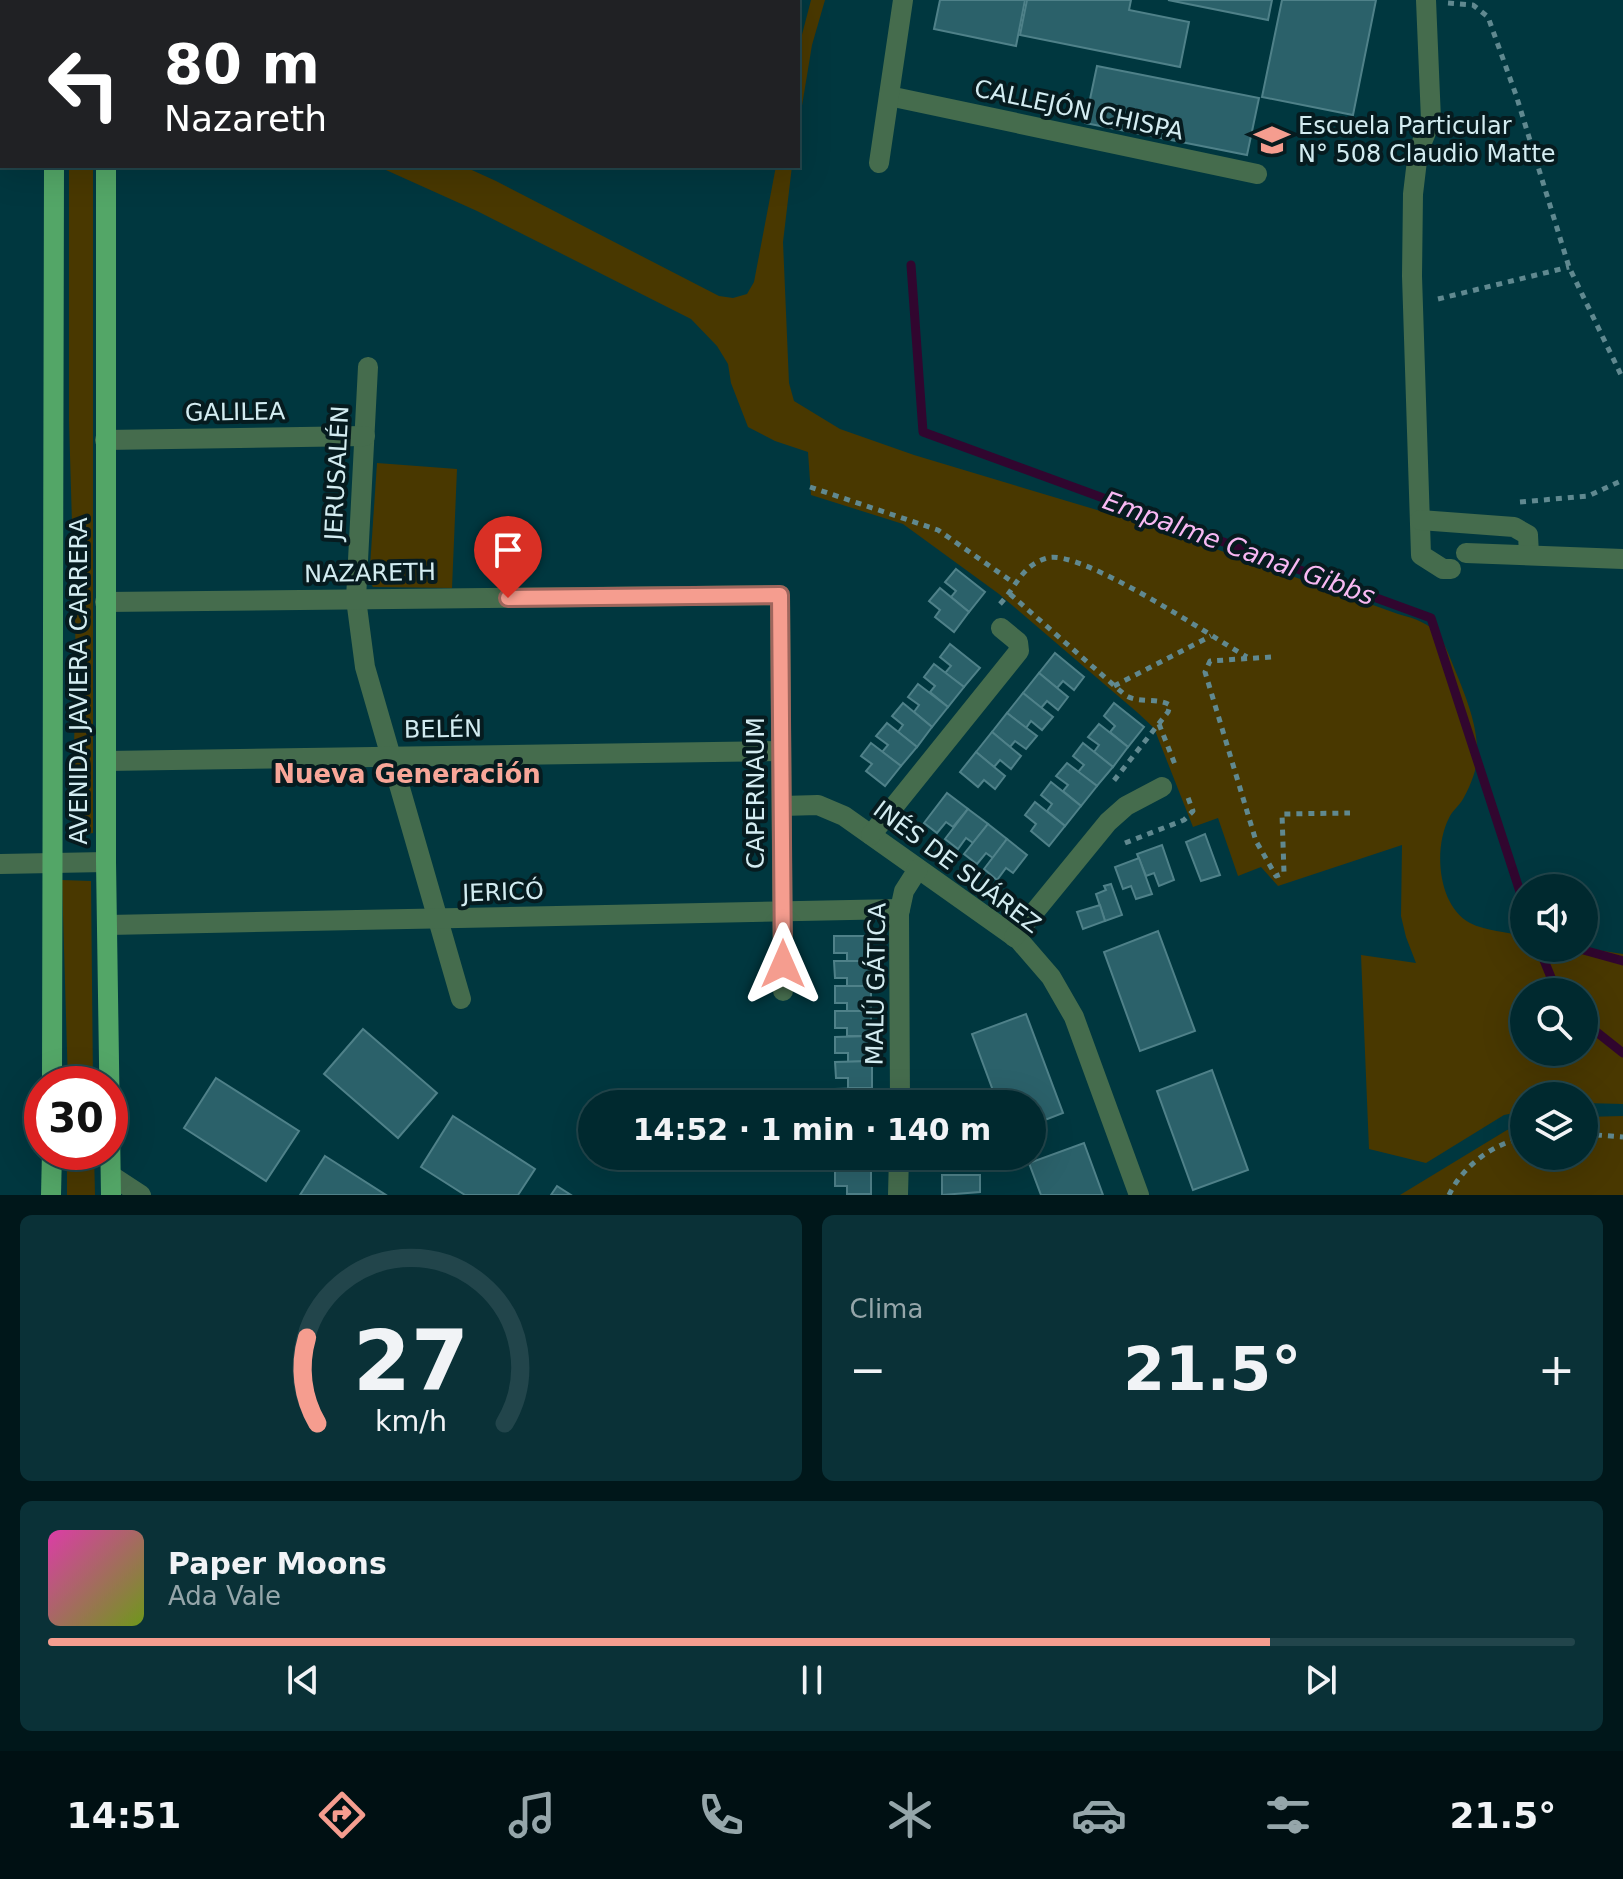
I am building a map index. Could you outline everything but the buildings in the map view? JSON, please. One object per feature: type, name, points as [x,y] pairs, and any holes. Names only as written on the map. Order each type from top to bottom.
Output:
[{"type":"main road","name":"AVENIDA JAVIERA CARRERA","points":[[52,1066],[54,168]]},
{"type":"main road","name":"AVENIDA JAVIERA CARRERA","points":[[106,168],[106,862],[112,1186]]},
{"type":"main road","points":[[51,1195],[52,1170]]},
{"type":"street","points":[[879,163],[903,0]]},
{"type":"street","points":[[1426,2],[1431,120],[1418,152],[1413,194],[1413,306],[1421,555],[1443,569],[1451,569]]},
{"type":"street","name":"CALLEJÓN CHISPA","points":[[889,96],[1257,174]]},
{"type":"street","name":"JERUSALÉN","points":[[368,367],[356,599],[365,667],[461,999]]},
{"type":"street","name":"GALILEA","points":[[105,440],[365,436]]},
{"type":"street","points":[[1420,520],[1514,527],[1528,535],[1529,555]]},
{"type":"street","points":[[1466,553],[1623,559]]},
{"type":"street","name":"NAZARETH","points":[[105,602],[780,595]]},
{"type":"street","name":"CAPERNAUM","points":[[780,595],[783,991]]},
{"type":"street","points":[[871,835],[1019,651],[1018,642],[1001,628]]},
{"type":"street","name":"BELÉN","points":[[106,761],[781,751]]},
{"type":"street","points":[[1014,937],[1108,822],[1126,806],[1162,787]]},
{"type":"street","name":"INÉS DE SUÁREZ","points":[[782,806],[818,805],[831,809],[1014,937],[1051,977],[1074,1017],[1139,1195]]},
{"type":"street","points":[[0,864],[106,862]]},
{"type":"street","name":"MALÚ GÁTICA","points":[[900,1090],[900,909],[904,891],[918,869]]},
{"type":"street","name":"JERICÓ","points":[[108,925],[900,909]]},
{"type":"street","points":[[898,1195],[899,1170]]},
{"type":"street","points":[[112,1186],[141,1195]]},
{"type":"path","points":[[1426,2],[1473,5],[1488,17],[1516,95],[1569,267],[1623,379]]},
{"type":"path","points":[[1413,306],[1569,267]]},
{"type":"path","points":[[1512,502],[1588,496],[1623,480]]},
{"type":"path","points":[[810,487],[938,530],[1014,583]]},
{"type":"path","points":[[1001,628],[992,618],[995,609],[1010,594],[1022,572],[1046,558],[1057,557],[1089,565],[1247,657]]},
{"type":"path","points":[[1010,594],[1131,699],[1170,705],[1168,712],[1111,784]]},
{"type":"path","points":[[1114,686],[1211,636]]},
{"type":"path","points":[[1271,657],[1210,661],[1205,672],[1256,841],[1276,876],[1284,873],[1282,814],[1350,813]]},
{"type":"path","points":[[1598,1135],[1623,1137]]},
{"type":"path","points":[[1449,1195],[1456,1180],[1483,1155],[1510,1144]]},
{"type":"shaded area","points":[[811,0],[825,0],[812,45],[800,118],[800,42]]},
{"type":"shaded area","points":[[69,168],[93,168],[93,833],[72,836],[76,660],[69,421]]},
{"type":"shaded area","points":[[381,168],[467,168],[719,296],[733,298],[747,294],[754,282],[776,168],[792,168],[783,242],[789,383],[794,401],[840,429],[914,455],[1157,528],[1411,618],[1436,632],[1446,647],[1471,713],[1477,747],[1477,763],[1470,785],[1450,815],[1444,831],[1440,860],[1445,890],[1459,915],[1470,923],[1510,934],[1510,962],[1598,962],[1598,950],[1623,954],[1623,1104],[1598,1103],[1598,1082],[1510,1082],[1510,1114],[1426,1163],[1369,1149],[1361,955],[1416,963],[1401,916],[1402,845],[1278,886],[1261,867],[1238,876],[1218,818],[1193,827],[1154,728],[999,594],[903,524],[811,495],[808,452],[775,441],[748,427],[731,383],[728,364],[717,346],[691,319],[477,211]]},
{"type":"shaded area","points":[[377,463],[457,469],[452,588],[373,587],[369,581]]},
{"type":"shaded area","points":[[62,880],[91,881],[93,1066],[67,1066]]},
{"type":"shaded area","points":[[1623,1116],[1623,1195],[1400,1195],[1510,1129],[1510,1170],[1598,1170],[1598,1117]]},
{"type":"shaded area","points":[[67,1170],[94,1170],[95,1195],[67,1195]]},
{"type":"waterway","name":"Empalme Canal Gibbs","points":[[911,265],[923,432],[1431,618],[1514,874]]},
{"type":"waterway","name":"Empalme Canal Gibbs","points":[[1598,954],[1623,961]]},
{"type":"waterway","points":[[1545,962],[1551,978]]},
{"type":"waterway","points":[[1598,1033],[1623,1053]]},
{"type":"place","name":"Escuela Particular N° 508 Claudio Matte","points":[[1272,140]]},
{"type":"district","name":"Nueva Generación","points":[[407,774]]},
{"type":"route","points":[[508,598],[780,595],[783,964]]}]
